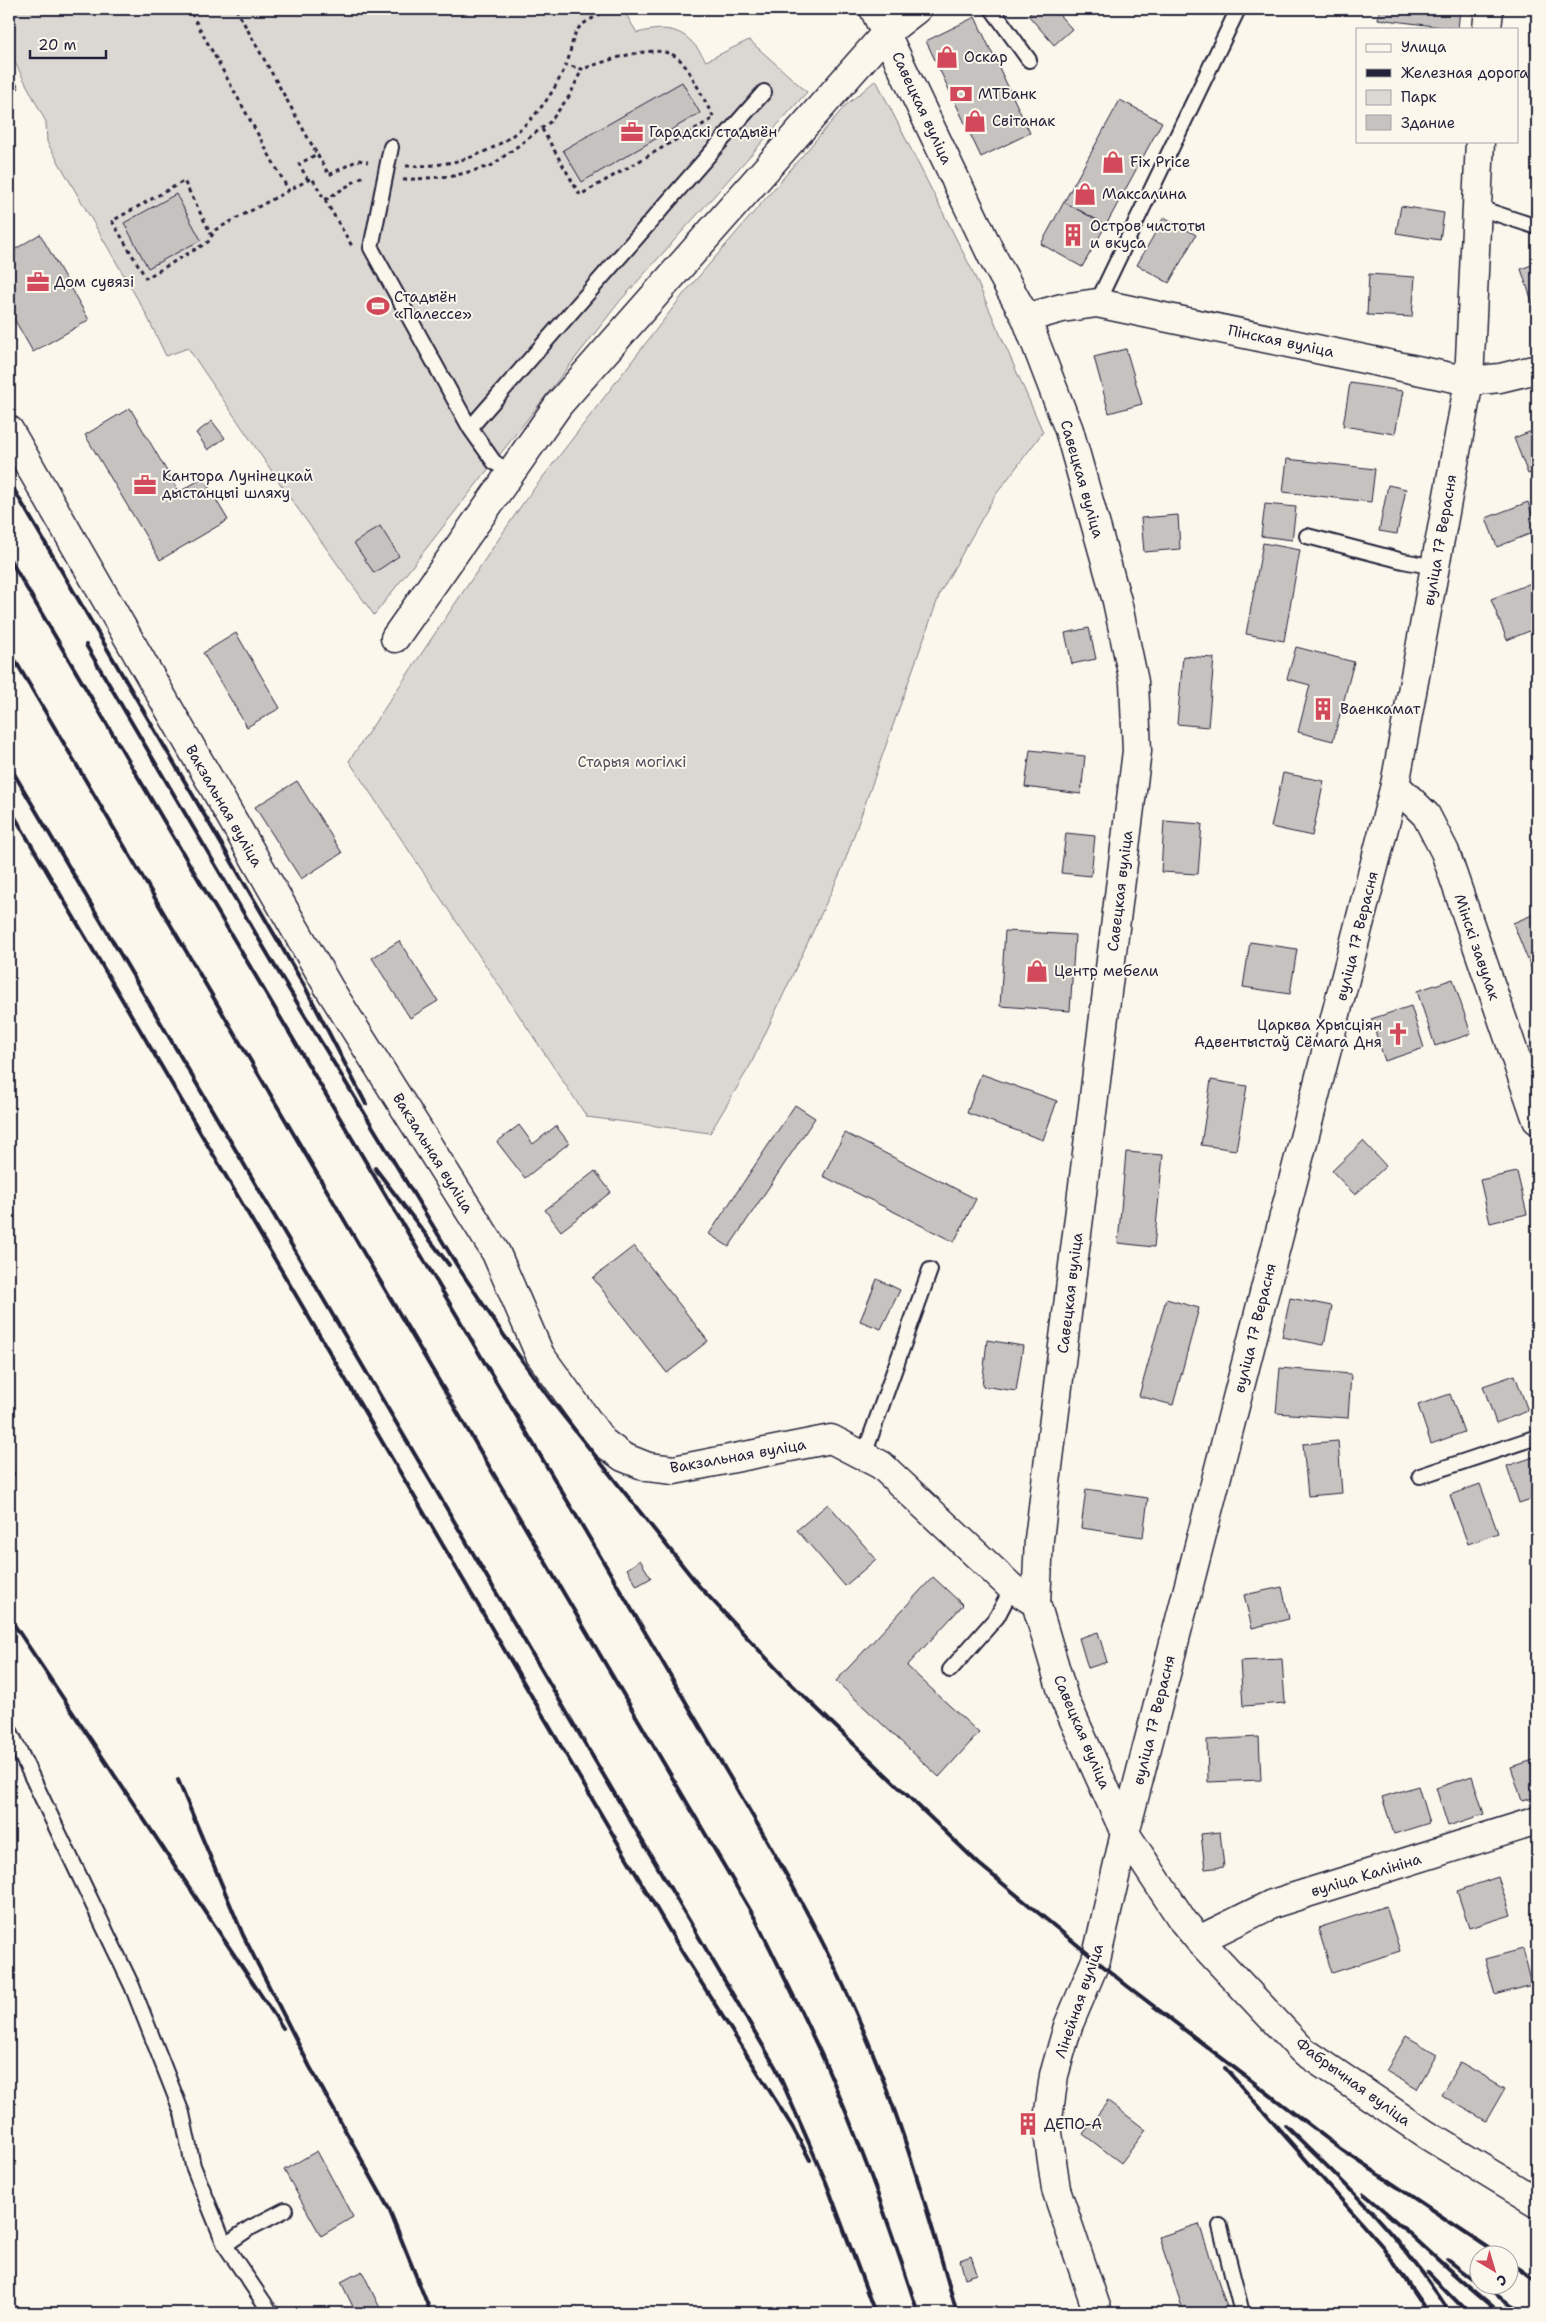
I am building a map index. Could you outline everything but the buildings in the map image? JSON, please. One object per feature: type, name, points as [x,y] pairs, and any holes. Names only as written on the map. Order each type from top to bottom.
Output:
[{"type":"street","name":"Савецкая вуліца","points":[[874,9],[992,256],[1026,318],[1069,430],[1116,601],[1134,682],[1137,751],[1039,1539],[1036,1603],[1064,1698],[1125,1833]]},
{"type":"street","points":[[395,638],[559,404],[886,33],[917,9]]},
{"type":"street","points":[[1487,28],[1489,9]]},
{"type":"street","name":"вуліца 17 Верасня","points":[[1125,1833],[1396,786],[1469,381],[1480,142]]},
{"type":"street","name":"Пінская вуліца","points":[[1026,318],[1062,308],[1097,303],[1469,381],[1500,378],[1537,369]]},
{"type":"street","name":"Вакзальная вуліца","points":[[9,430],[329,988],[496,1253],[540,1355],[603,1442],[631,1461],[648,1467],[674,1470],[831,1439],[881,1465],[1012,1588],[1036,1603]]},
{"type":"street","name":"Мінскі завулак","points":[[1396,786],[1426,815],[1445,852],[1537,1120]]},
{"type":"street","name":"вуліца Калініна","points":[[1199,1940],[1272,1904],[1537,1821]]},
{"type":"street","name":"Фабрычная вуліца","points":[[1125,1833],[1183,1921],[1302,2050],[1426,2135],[1537,2202]]},
{"type":"street","name":"Лінейная вуліца","points":[[1098,2313],[1056,2189],[1047,2126],[1054,2076],[1068,2026],[1096,1960],[1125,1833]]},
{"type":"lane","points":[[992,9],[1030,60]]},
{"type":"lane","points":[[1097,303],[1238,9]]},
{"type":"lane","points":[[470,428],[764,92]]},
{"type":"lane","points":[[391,147],[371,248],[484,451],[494,462],[511,473]]},
{"type":"lane","points":[[1476,207],[1537,227]]},
{"type":"lane","points":[[1307,536],[1403,561],[1435,566]]},
{"type":"lane","points":[[864,1455],[930,1270]]},
{"type":"lane","points":[[1420,1476],[1537,1437]]},
{"type":"lane","points":[[950,1670],[997,1616],[1012,1588]]},
{"type":"lane","points":[[9,1729],[132,1986],[182,2113],[193,2166],[225,2245],[271,2313]]},
{"type":"lane","points":[[225,2245],[250,2228],[285,2210]]},
{"type":"lane","points":[[1220,2226],[1242,2313]]},
{"type":"path","points":[[186,9],[189,9],[288,191]]},
{"type":"path","points":[[236,9],[329,175],[358,160],[408,181],[453,176],[491,166],[550,122],[570,95],[582,70]]},
{"type":"path","points":[[325,200],[365,176],[460,162],[490,150],[520,130],[544,104],[566,65],[578,28],[600,14],[598,9]]},
{"type":"path","points":[[542,129],[580,195],[714,118],[681,60],[664,52],[641,52],[582,70],[566,65]]},
{"type":"path","points":[[308,180],[299,164],[317,154]]},
{"type":"path","points":[[212,236],[184,181],[112,221],[146,278],[208,242],[212,236],[215,230],[312,178],[356,254]]},
{"type":"green space","name":"Стадыён «Палессе»","points":[[9,9],[623,9],[637,33],[660,29],[678,32],[692,42],[706,61],[749,40],[807,92],[620,301],[374,615],[288,495],[188,348],[166,356],[145,312],[47,142],[46,122],[9,51]]},
{"type":"green space","name":"Старыя могілкі","points":[[876,80],[972,270],[1043,432],[994,497],[940,593],[842,869],[751,1064],[710,1133],[587,1117],[349,761],[523,503],[682,296],[845,106]]},
{"type":"railway","points":[[9,481],[305,987],[366,1104]]},
{"type":"railway","points":[[9,558],[627,1601],[768,1842],[808,1915],[845,1989],[890,2097],[914,2168],[957,2313]]},
{"type":"railway","points":[[86,645],[273,963],[458,1267],[550,1399],[699,1586],[787,1680],[979,1864],[1126,1985],[1342,2150],[1483,2244]]},
{"type":"railway","points":[[9,650],[756,1920],[816,2042],[850,2122],[897,2249],[918,2313]]},
{"type":"railway","points":[[9,765],[776,2068],[826,2182],[875,2313]]},
{"type":"railway","points":[[9,807],[682,1952],[793,2128],[810,2160]]},
{"type":"railway","points":[[375,1168],[449,1265]]},
{"type":"railway","points":[[9,1466],[13,1474]]},
{"type":"railway","points":[[9,1617],[283,2028]]},
{"type":"railway","points":[[178,1780],[243,1935],[310,2067],[389,2209],[431,2313]]},
{"type":"railway","points":[[1225,2068],[1383,2247],[1428,2313]]},
{"type":"railway","points":[[1285,2125],[1374,2214],[1414,2262],[1450,2313]]},
{"type":"railway","points":[[1364,2194],[1500,2313]]},
{"type":"railway","points":[[1447,2260],[1468,2276]]},
{"type":"railway","points":[[1518,2268],[1537,2281]]},
{"type":"railway","points":[[1428,2272],[1468,2313]]},
{"type":"railway","points":[[1495,2294],[1524,2313]]},
{"type":"place","name":"Оскар","points":[[947,57]]},
{"type":"place","name":"МТБанк","points":[[961,94]]},
{"type":"place","name":"Світанак","points":[[975,121]]},
{"type":"place","name":"Гарадскі стадыён","points":[[632,132]]},
{"type":"place","name":"Fix Price","points":[[1113,162]]},
{"type":"place","name":"Максалина","points":[[1085,194]]},
{"type":"place","name":"Остров чистоты и вкуса","points":[[1073,235]]},
{"type":"place","name":"Дом сувязі","points":[[38,282]]},
{"type":"place","name":"Стадыён «Палессе»","points":[[378,306]]},
{"type":"place","name":"Кантора Лунінецкай дыстанцыі шляху","points":[[145,485]]},
{"type":"place","name":"Ваенкамат","points":[[1323,709]]},
{"type":"place","name":"Центр мебели","points":[[1037,971]]},
{"type":"place","name":"Царква Хрысціян Адвентыстаў Сёмага Дня","points":[[1398,1034]]},
{"type":"place","name":"ДЕПО-А","points":[[1028,2124]]}]
